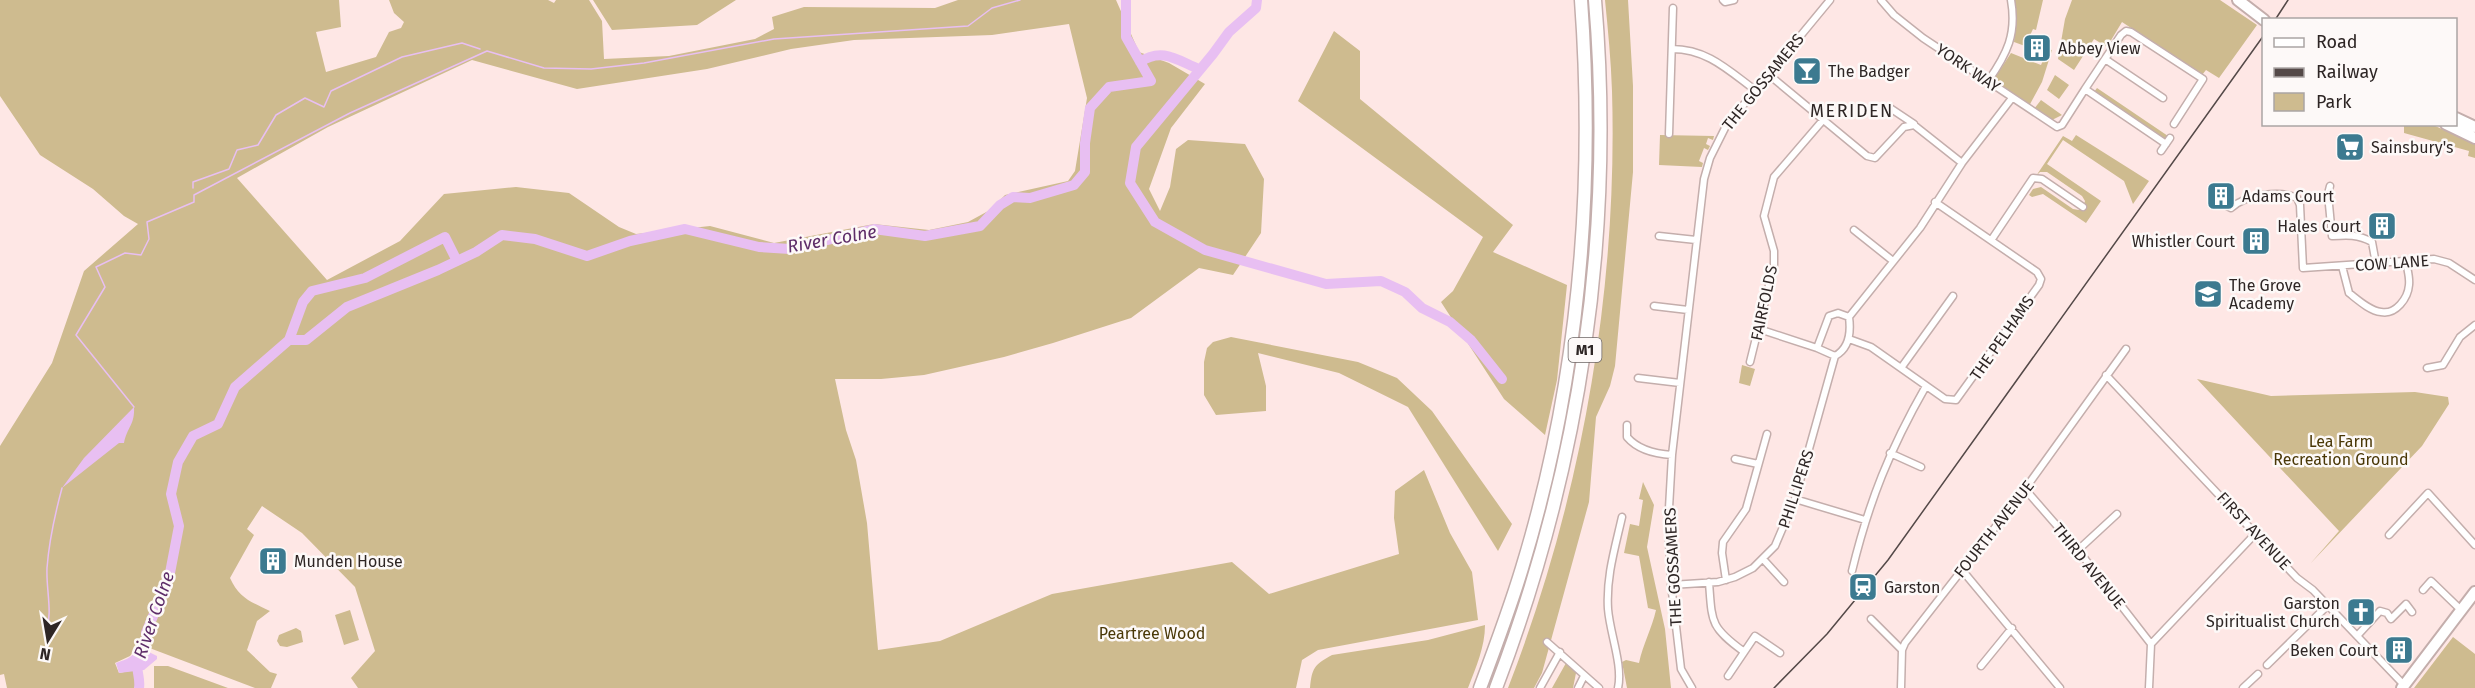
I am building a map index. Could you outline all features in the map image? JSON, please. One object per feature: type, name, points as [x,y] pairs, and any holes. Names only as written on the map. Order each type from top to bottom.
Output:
[{"type":"highway","name":"M1","points":[[1480,688],[1522,567],[1540,502],[1568,366],[1581,260],[1586,170],[1586,102],[1581,0]]},
{"type":"highway","name":"M1","points":[[1496,688],[1536,574],[1555,505],[1581,378],[1591,307],[1600,170],[1601,101],[1595,0]]},
{"type":"main road","points":[[2238,0],[2260,17]]},
{"type":"main road","points":[[2457,118],[2475,127]]},
{"type":"main road","points":[[2450,126],[2475,138]]},
{"type":"main road","points":[[2403,687],[2475,592]]},
{"type":"street","points":[[1723,0],[1725,2],[1734,0]]},
{"type":"street","name":"THE GOSSAMERS","points":[[1692,688],[1681,669],[1671,585],[1668,526],[1672,455],[1700,197],[1710,158],[1726,126],[1830,0]]},
{"type":"street","name":"YORK WAY","points":[[1881,0],[1894,15],[2012,98],[2060,128],[2085,89]]},
{"type":"street","points":[[1988,81],[2006,54],[2012,32],[2011,0]]},
{"type":"street","points":[[1669,134],[1673,8]]},
{"type":"street","points":[[2161,151],[2168,141],[2085,89],[2126,31],[2203,79],[2174,124]]},
{"type":"street","points":[[1672,49],[1707,55],[1755,90]]},
{"type":"street","points":[[2105,59],[2163,98]]},
{"type":"street","points":[[1768,74],[1867,156],[1875,158],[1904,128],[1914,125]]},
{"type":"street","points":[[1849,339],[1849,317],[1920,228],[1962,163],[2012,98]]},
{"type":"street","points":[[1890,108],[1962,163]]},
{"type":"street","name":"FAIRFOLDS","points":[[1750,362],[1774,265],[1774,251],[1764,216],[1774,177],[1823,120]]},
{"type":"street","points":[[1992,239],[2033,178],[2042,179],[2083,207]]},
{"type":"street","points":[[2330,186],[2328,194],[2332,236],[2350,235],[2363,237],[2372,242],[2376,264]]},
{"type":"street","name":"COW LANE","points":[[2225,205],[2231,208],[2238,201],[2258,195],[2290,195],[2297,198],[2300,205],[2303,268],[2434,259],[2454,265],[2475,280]]},
{"type":"street","name":"THE PELHAMS","points":[[1849,339],[1871,347],[1948,401],[1959,399],[2039,285],[2041,279],[2037,272],[1935,202]]},
{"type":"street","points":[[1854,230],[1893,261]]},
{"type":"street","points":[[1659,236],[1696,240]]},
{"type":"street","points":[[2342,266],[2346,290],[2370,308],[2385,313],[2396,309],[2406,294],[2409,284],[2406,261]]},
{"type":"street","points":[[1900,368],[1953,296]]},
{"type":"street","points":[[1654,306],[1688,310]]},
{"type":"street","points":[[1817,348],[1829,316],[1838,313],[1849,317]]},
{"type":"street","points":[[2427,368],[2443,365],[2462,334],[2475,325]]},
{"type":"street","points":[[1759,329],[1835,356]]},
{"type":"street","name":"PHILLIPERS","points":[[1671,585],[1726,580],[1744,574],[1775,546],[1795,499],[1835,356],[1845,348],[1849,339]]},
{"type":"street","name":"FOURTH AVENUE","points":[[1902,650],[1905,643],[2025,489],[2126,349]]},
{"type":"street","name":"FIRST AVENUE","points":[[2106,375],[2297,578],[2328,605],[2403,687]]},
{"type":"street","points":[[1638,378],[1680,383]]},
{"type":"street","points":[[1852,571],[1865,520],[1890,453],[1926,386]]},
{"type":"street","points":[[1627,425],[1627,437],[1638,446],[1653,452],[1672,455]]},
{"type":"street","points":[[1726,580],[1722,553],[1723,542],[1743,515],[1767,434]]},
{"type":"street","points":[[1890,453],[1921,467]]},
{"type":"street","points":[[1735,459],[1758,464]]},
{"type":"street","name":"THIRD AVENUE","points":[[2025,489],[2078,549],[2151,644]]},
{"type":"street","points":[[2389,534],[2428,492],[2475,545]]},
{"type":"street","points":[[1795,499],[1865,520]]},
{"type":"street","points":[[2078,549],[2117,514]]},
{"type":"street","points":[[1618,688],[1620,673],[1611,633],[1608,580],[1622,517]]},
{"type":"street","points":[[2149,688],[2151,644],[2256,533]]},
{"type":"street","points":[[1763,559],[1784,582]]},
{"type":"street","points":[[1962,570],[2012,628],[2056,686]]},
{"type":"street","points":[[2423,590],[2431,581],[2461,610]]},
{"type":"street","points":[[1709,582],[1711,616],[1719,632],[1743,651]]},
{"type":"street","points":[[2357,636],[2380,611],[2387,613],[2391,618],[2406,604],[2412,612]]},
{"type":"street","points":[[2266,665],[2328,605]]},
{"type":"street","points":[[1871,619],[1902,650],[1901,688]]},
{"type":"street","points":[[1981,666],[2012,628]]},
{"type":"street","points":[[1728,676],[1755,636],[1780,654]]},
{"type":"street","points":[[1547,642],[1599,688]]},
{"type":"street","points":[[1540,688],[1560,652]]},
{"type":"street","points":[[2243,688],[2258,674]]},
{"type":"street","points":[[1578,688],[1584,676]]},
{"type":"green space","name":"Peartree Wood","points":[[0,0],[339,0],[341,27],[316,32],[326,72],[376,57],[389,32],[401,28],[404,22],[394,13],[389,0],[548,0],[554,3],[556,0],[589,0],[602,21],[604,59],[669,56],[755,39],[774,29],[772,17],[804,7],[935,8],[958,0],[1116,0],[1139,52],[1169,63],[1205,84],[1171,128],[1149,189],[1160,211],[1170,187],[1176,149],[1188,140],[1245,144],[1264,179],[1261,233],[1233,275],[1199,268],[1131,318],[1004,357],[924,375],[881,379],[835,379],[846,430],[856,460],[867,523],[878,650],[940,641],[1052,594],[1232,562],[1269,594],[1399,554],[1394,518],[1395,491],[1424,470],[1450,533],[1472,572],[1478,620],[1318,650],[1302,660],[1296,688],[358,688],[351,678],[375,651],[355,587],[302,533],[262,506],[247,529],[254,535],[230,578],[242,595],[270,611],[257,621],[247,650],[270,672],[277,674],[271,688],[255,688],[139,644],[130,656],[115,663],[119,673],[135,670],[137,688],[7,688],[4,674],[0,675],[0,446],[52,363],[84,271],[138,224],[124,216],[93,189],[40,155],[0,96]],"holes":[[[1069,24],[1087,98],[1075,171],[1068,181],[1005,195],[990,210],[968,222],[929,230],[874,224],[774,243],[710,226],[636,234],[619,227],[569,193],[516,187],[444,194],[400,241],[327,280],[237,178],[328,127],[472,60],[577,89],[707,69],[791,49],[854,40],[992,35]]]},
{"type":"green space","points":[[593,0],[736,0],[697,25],[612,30]]},
{"type":"green space","points":[[1605,0],[1628,0],[1633,86],[1633,172],[1615,366],[1610,386],[1596,417],[1589,502],[1542,673],[1534,688],[1508,688],[1534,617],[1575,469],[1590,394],[1601,319],[1609,243],[1612,167],[1612,80]]},
{"type":"green space","points":[[2014,0],[2043,0],[2036,30],[2033,29],[2025,46],[2014,42],[2016,14]]},
{"type":"green space","points":[[2072,0],[2220,0],[2257,25],[2219,78],[2206,70],[2202,75],[2122,22],[2107,47],[2094,39],[2074,70],[2058,59],[2065,19]]},
{"type":"green space","points":[[1334,31],[1360,51],[1360,99],[1513,225],[1493,252],[1567,285],[1557,380],[1545,435],[1504,399],[1441,302],[1453,291],[1483,237],[1298,101]]},
{"type":"green space","points":[[2048,49],[2052,50],[2042,82],[2029,106],[1996,84],[1996,76],[2011,53],[2041,65]]},
{"type":"green space","points":[[2055,75],[2069,85],[2059,99],[2047,90]]},
{"type":"green space","points":[[2097,88],[2168,136],[2165,140],[2094,92]]},
{"type":"green space","points":[[2041,100],[2062,115],[2052,120],[2034,109]]},
{"type":"green space","points":[[2404,126],[2435,126],[2475,144],[2475,158],[2468,156],[2469,151],[2404,133]]},
{"type":"green space","points":[[1660,135],[1714,136],[1713,140],[1708,138],[1706,144],[1710,146],[1708,150],[1704,148],[1699,161],[1703,163],[1702,167],[1659,165]]},
{"type":"green space","points":[[2076,135],[2149,181],[2133,204],[2124,181],[2063,140],[2047,164],[2101,201],[2086,223],[2043,194],[2032,197],[2029,195],[2033,189],[2041,187],[2073,209],[2079,210],[2083,207],[2085,201],[2082,196],[2047,172],[2040,172],[2036,176],[2063,136],[2072,141]]},
{"type":"green space","points":[[1231,337],[1358,362],[1397,378],[1432,411],[1512,524],[1498,551],[1408,407],[1339,373],[1258,353],[1266,386],[1266,411],[1216,415],[1204,395],[1204,362],[1207,348],[1213,342]]},
{"type":"green space","points":[[1742,365],[1755,369],[1750,386],[1739,383]]},
{"type":"green space","name":"Lea Farm Recreation Ground","points":[[2197,379],[2271,396],[2415,392],[2448,397],[2449,404],[2422,446],[2310,564],[2339,531]]},
{"type":"green space","points":[[1643,482],[1654,505],[1647,547],[1665,629],[1671,688],[1627,688],[1622,662],[1626,660],[1639,663],[1656,610],[1648,608],[1639,556],[1624,553],[1630,524],[1639,526],[1643,500],[1639,499]]},
{"type":"green space","points":[[350,610],[359,640],[344,645],[335,615]]},
{"type":"green space","points":[[1485,625],[1482,649],[1468,688],[1310,688],[1315,668],[1332,655],[1428,640]]},
{"type":"green space","points":[[296,628],[301,631],[303,642],[287,647],[280,646],[277,641],[279,635]]},
{"type":"green space","points":[[2453,637],[2475,654],[2475,688],[2414,688]]},
{"type":"green space","points":[[1566,663],[1576,673],[1573,688],[1552,688]]},
{"type":"green space","points":[[154,666],[168,666],[228,688],[154,688]]},
{"type":"shaded area","points":[[134,407],[132,422],[124,443],[119,443],[62,488],[84,458]]},
{"type":"shaded area","points":[[148,620],[154,622],[148,630],[145,650],[157,656],[157,659],[144,670],[119,673],[116,663],[134,654]]},
{"type":"waterway","points":[[134,407],[76,335],[105,287],[96,267],[125,253],[141,255],[149,239],[147,222],[194,202],[194,195],[350,113],[487,51],[544,68],[591,69],[644,63],[774,39],[968,26],[992,8],[1020,0]]},
{"type":"waterway","name":"River Colne","points":[[146,633],[169,578],[179,526],[171,494],[178,462],[193,436],[218,424],[235,387],[289,340],[306,340],[347,307],[438,270],[476,252],[502,235],[535,239],[587,256],[630,241],[685,229],[759,247],[790,249],[874,229],[925,236],[980,226],[1000,205],[1013,197],[1030,198],[1074,185],[1085,172],[1085,143],[1090,108],[1109,87],[1151,81],[1126,37],[1126,0]]},
{"type":"waterway","points":[[1257,0],[1256,8],[1229,32],[1136,147],[1130,183],[1155,222],[1205,250],[1326,284],[1381,281],[1405,292],[1422,308],[1450,322],[1471,340],[1502,379]]},
{"type":"waterway","points":[[193,188],[193,182],[229,169],[237,150],[258,145],[276,115],[305,98],[324,107],[331,91],[402,57],[462,43],[480,49]]},
{"type":"waterway","points":[[1140,62],[1163,55],[1199,69]]},
{"type":"waterway","name":"River Colne","points":[[289,340],[303,302],[312,291],[365,278],[445,237],[457,261]]},
{"type":"waterway","points":[[46,634],[49,617],[48,558],[62,488]]},
{"type":"waterway","name":"River Colne","points":[[138,656],[139,688]]},
{"type":"railway","points":[[2276,18],[2288,0]]},
{"type":"railway","points":[[1774,688],[1827,634],[1888,560],[2262,38]]},
{"type":"place","name":"Abbey View","points":[[2037,48]]},
{"type":"place","name":"The Badger","points":[[1807,71]]},
{"type":"place","name":"Sainsbury's","points":[[2350,147]]},
{"type":"place","name":"Adams Court","points":[[2221,196]]},
{"type":"place","name":"Hales Court","points":[[2382,226]]},
{"type":"place","name":"Whistler Court","points":[[2256,241]]},
{"type":"place","name":"The Grove Academy","points":[[2208,294]]},
{"type":"place","name":"Munden House","points":[[273,561]]},
{"type":"place","name":"Garston","points":[[1863,587]]},
{"type":"place","name":"Garston Spiritualist Church","points":[[2361,612]]},
{"type":"place","name":"Beken Court","points":[[2399,650]]},
{"type":"district","name":"MERIDEN","points":[[1852,111]]}]
